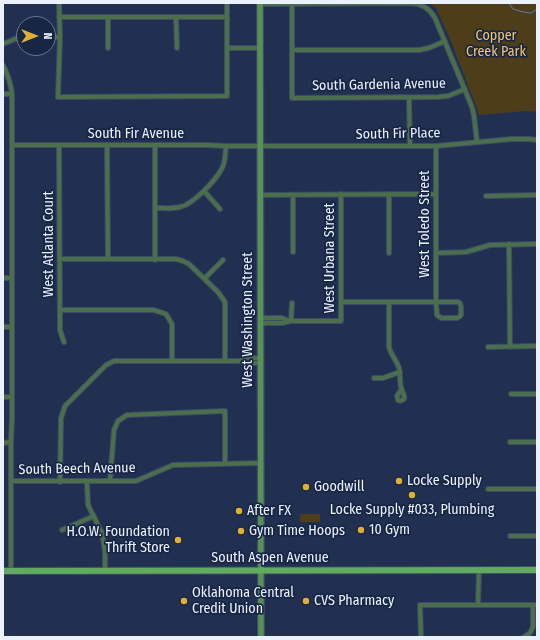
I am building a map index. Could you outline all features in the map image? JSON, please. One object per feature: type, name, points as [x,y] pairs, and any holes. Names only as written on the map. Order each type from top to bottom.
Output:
[{"type":"main road","name":"West Washington Street","points":[[260,3],[261,637]]},
{"type":"main road","name":"South Aspen Avenue","points":[[3,571],[537,570]]},
{"type":"street","points":[[59,3],[60,37],[58,97],[227,96],[227,3]]},
{"type":"street","points":[[260,3],[417,4],[429,9],[435,18],[465,89],[473,112],[477,142]]},
{"type":"street","points":[[292,4],[292,50],[419,50],[445,42]]},
{"type":"street","points":[[59,17],[227,17]]},
{"type":"street","points":[[108,17],[108,48]]},
{"type":"street","points":[[176,17],[177,48]]},
{"type":"street","points":[[3,44],[16,38]]},
{"type":"street","points":[[227,48],[260,48]]},
{"type":"street","name":"South Gardenia Avenue","points":[[292,50],[292,98],[444,97],[465,89]]},
{"type":"street","points":[[3,66],[8,74],[12,94],[11,571]]},
{"type":"street","points":[[3,94],[12,94]]},
{"type":"street","points":[[410,98],[410,146]]},
{"type":"street","name":"South Fir Place","points":[[260,146],[436,146],[521,139],[537,140]]},
{"type":"street","name":"South Fir Avenue","points":[[12,145],[260,146]]},
{"type":"street","name":"West Atlanta Court","points":[[59,145],[60,330],[64,342]]},
{"type":"street","points":[[108,145],[108,259]]},
{"type":"street","points":[[155,145],[155,260]]},
{"type":"street","points":[[156,208],[182,207],[204,191],[222,170],[225,161],[226,146]]},
{"type":"street","name":"West Toledo Street","points":[[436,146],[436,302]]},
{"type":"street","points":[[204,191],[220,209]]},
{"type":"street","name":"West Urbana Street","points":[[291,321],[341,321],[341,194]]},
{"type":"street","points":[[389,194],[389,253]]},
{"type":"street","points":[[260,195],[436,194]]},
{"type":"street","points":[[293,195],[293,252]]},
{"type":"street","points":[[486,196],[537,195]]},
{"type":"street","points":[[510,244],[510,347]]},
{"type":"street","points":[[436,253],[466,252],[490,245],[537,244]]},
{"type":"street","points":[[60,259],[183,260],[205,278],[218,292],[224,302],[225,361]]},
{"type":"street","points":[[205,278],[223,260]]},
{"type":"street","points":[[3,278],[12,278]]},
{"type":"street","points":[[341,302],[389,302],[436,302],[458,302],[461,307],[461,315],[457,318],[441,318],[437,315],[436,302]]},
{"type":"street","points":[[389,302],[389,347],[390,353],[400,372],[401,390]]},
{"type":"street","points":[[260,320],[282,318],[291,321],[292,303]]},
{"type":"street","points":[[60,310],[154,310],[166,314],[172,324],[172,360]]},
{"type":"street","points":[[3,327],[12,327]]},
{"type":"street","points":[[488,347],[537,346]]},
{"type":"street","points":[[60,482],[61,418],[65,406],[106,365],[114,361],[225,361],[240,360],[245,358],[260,361]]},
{"type":"street","points":[[374,378],[382,378],[400,372]]},
{"type":"street","points":[[511,394],[537,394]]},
{"type":"street","points":[[3,397],[12,397]]},
{"type":"street","points":[[110,481],[114,430],[118,421],[127,415],[226,411],[225,463]]},
{"type":"street","name":"South Beech Avenue","points":[[3,443],[11,442]]},
{"type":"street","points":[[510,442],[537,442]]},
{"type":"street","name":"South Beech Avenue","points":[[11,482],[136,481],[173,465],[260,463]]},
{"type":"street","points":[[87,482],[88,505],[103,539],[105,551],[105,570]]},
{"type":"street","points":[[488,489],[537,489]]},
{"type":"street","points":[[62,530],[94,516]]},
{"type":"street","points":[[510,536],[537,536]]},
{"type":"street","points":[[478,605],[479,570]]},
{"type":"street","points":[[421,637],[420,605],[535,605],[533,627],[530,633],[524,637]]},
{"type":"green space","name":"Copper Creek Park","points":[[428,3],[537,3],[537,112],[526,111],[479,115],[450,39],[436,8]]},
{"type":"green space","points":[[300,514],[320,514],[320,522],[300,522]]},
{"type":"waterway","points":[[509,3],[513,9],[523,12],[531,13],[537,9]]},
{"type":"place","name":"Locke Supply","points":[[399,481]]},
{"type":"place","name":"Goodwill","points":[[306,487]]},
{"type":"place","name":"Locke Supply #033, Plumbing","points":[[412,495]]},
{"type":"place","name":"After FX","points":[[239,511]]},
{"type":"place","name":"10 Gym","points":[[361,530]]},
{"type":"place","name":"Gym Time Hoops","points":[[241,531]]},
{"type":"place","name":"H.O.W. Foundation Thrift Store","points":[[178,540]]},
{"type":"place","name":"Oklahoma Central Credit Union","points":[[184,601]]},
{"type":"place","name":"CVS Pharmacy","points":[[306,601]]}]
